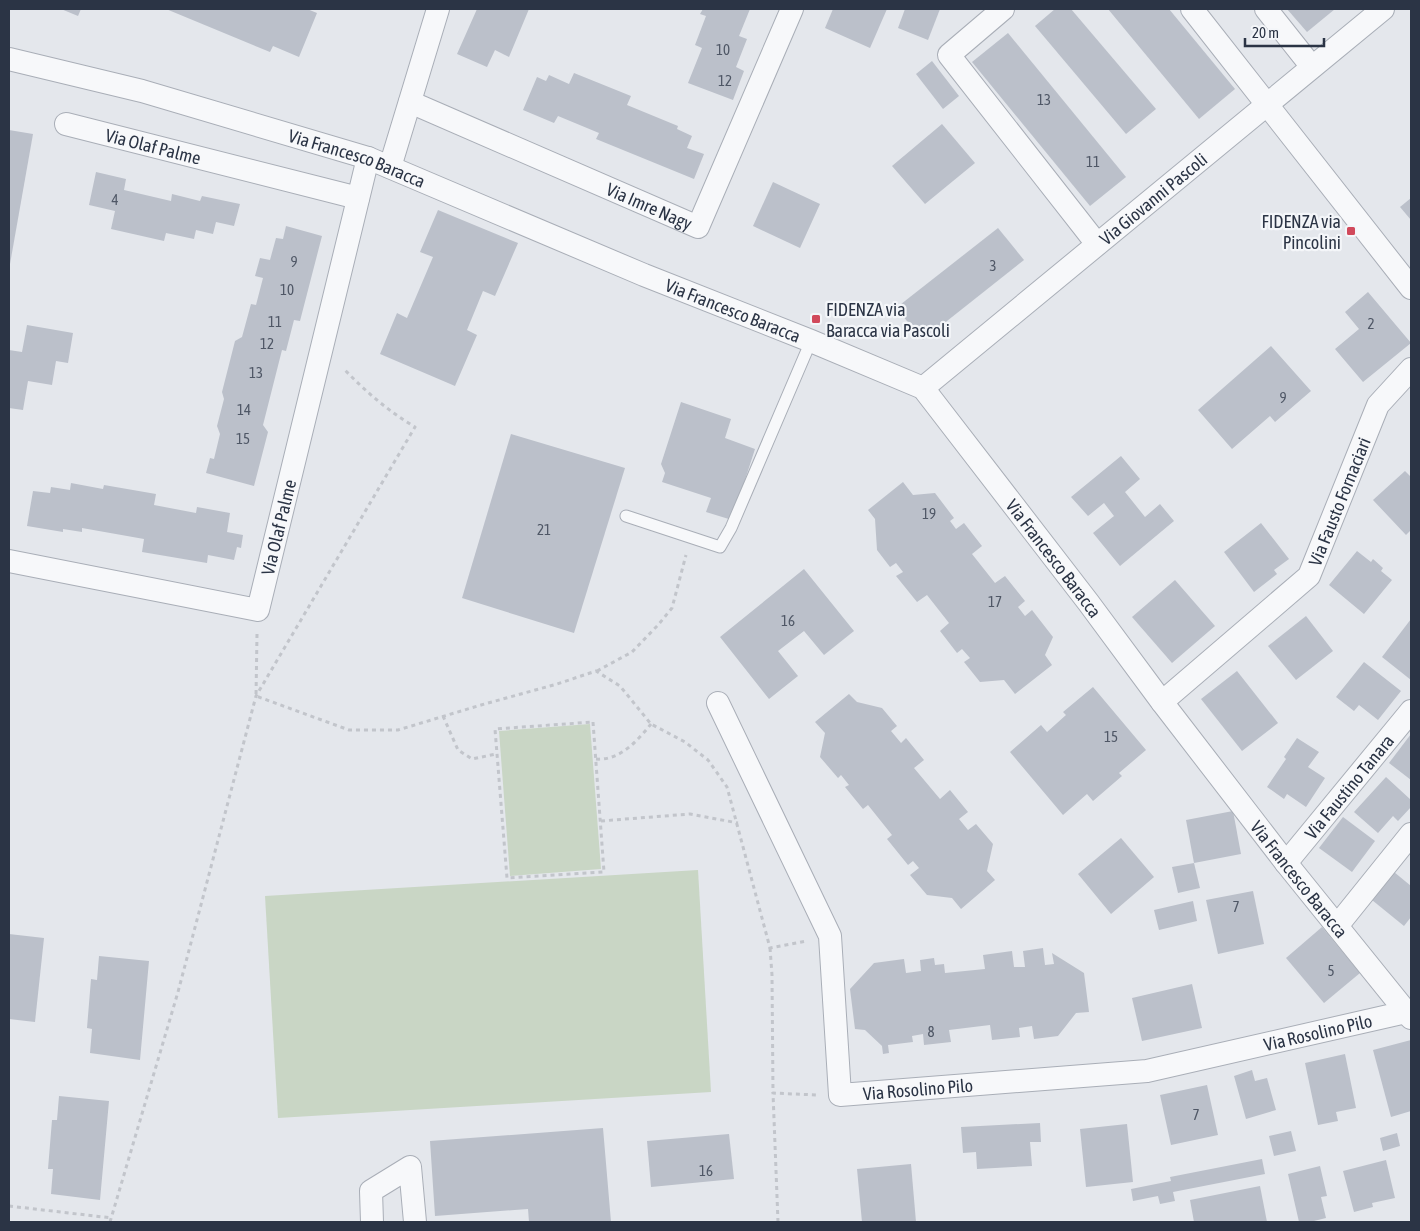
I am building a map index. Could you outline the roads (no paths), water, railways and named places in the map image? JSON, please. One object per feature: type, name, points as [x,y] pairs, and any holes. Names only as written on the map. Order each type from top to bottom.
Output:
[{"type":"street","points":[[390,167],[438,9]]},
{"type":"street","name":"Via Imre Nagy","points":[[410,102],[698,227],[792,9]]},
{"type":"street","points":[[1003,9],[949,55],[1097,244]]},
{"type":"street","points":[[1192,9],[1411,288]]},
{"type":"street","points":[[1266,9],[1312,67]]},
{"type":"street","name":"Via Giovanni Pascoli","points":[[923,388],[1383,9]]},
{"type":"street","name":"Via Francesco Baracca","points":[[10,60],[142,91],[368,158],[644,275],[811,341],[923,388],[1286,862],[1409,1015]]},
{"type":"street","name":"Via Olaf Palme","points":[[66,124],[358,198]]},
{"type":"street","name":"Via Olaf Palme","points":[[9,561],[258,610],[368,158]]},
{"type":"street","name":"Via Fausto Fornaciari","points":[[1162,702],[1309,576],[1378,405],[1411,369]]},
{"type":"street","name":"Via Rosolino Pilo","points":[[718,703],[830,936],[840,1095],[1147,1071],[1409,1015]]},
{"type":"street","name":"Via Faustino Tanara","points":[[1286,862],[1411,711]]},
{"type":"street","points":[[1337,926],[1411,834]]},
{"type":"street","points":[[372,1222],[371,1190],[410,1167],[416,1222]]},
{"type":"lane","points":[[626,516],[720,547],[731,528],[811,341]]},
{"type":"place","name":"FIDENZA via Pincolini","points":[[1351,231]]},
{"type":"place","name":"FIDENZA via Baracca via Pascoli","points":[[816,319]]}]
